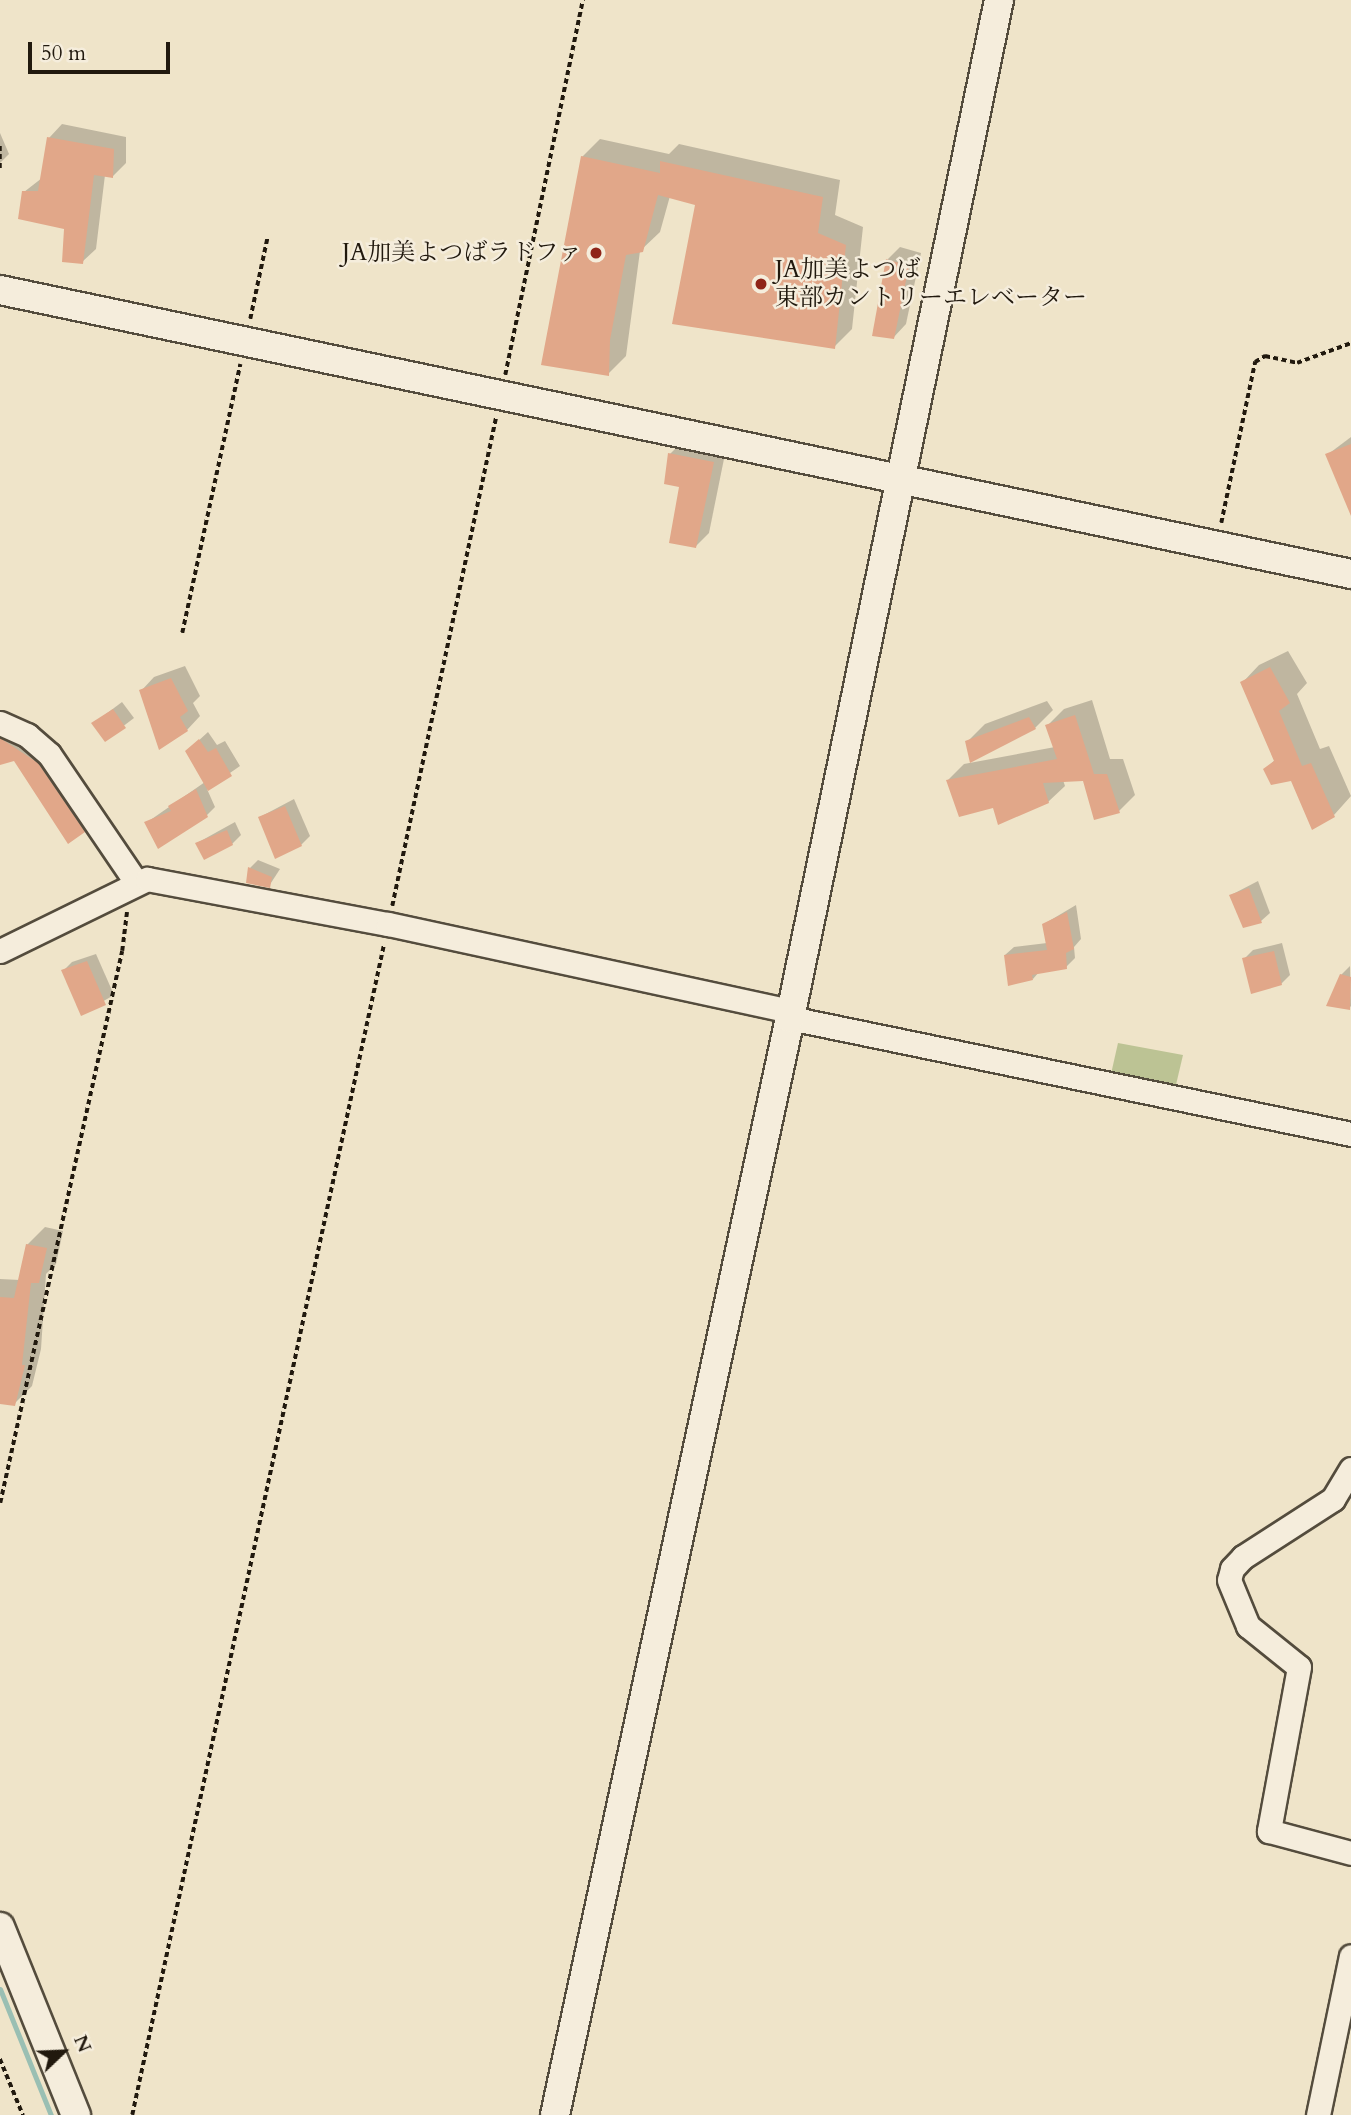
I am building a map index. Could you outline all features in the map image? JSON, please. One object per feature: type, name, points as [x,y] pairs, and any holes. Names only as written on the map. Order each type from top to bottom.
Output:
[{"type":"street","points":[[555,2115],[779,1010],[897,481],[999,0]]},
{"type":"street","points":[[0,290],[246,338],[1215,549],[1351,574]]},
{"type":"street","points":[[0,723],[27,735],[49,754],[131,883]]},
{"type":"street","points":[[0,951],[131,883],[147,879],[388,924],[1351,1134]]},
{"type":"street","points":[[1351,1469],[1325,1506],[1243,1558],[1232,1569],[1229,1580],[1248,1626],[1299,1667],[1269,1831],[1351,1853]]},
{"type":"street","points":[[0,1927],[76,2115]]},
{"type":"street","points":[[1318,2115],[1351,1956]]},
{"type":"path","points":[[132,2115],[583,0]]},
{"type":"path","points":[[0,146],[0,169]]},
{"type":"path","points":[[182,633],[267,239]]},
{"type":"path","points":[[1215,549],[1255,362],[1265,356],[1297,363],[1351,343]]},
{"type":"path","points":[[0,1503],[122,951],[131,883]]},
{"type":"path","points":[[0,2059],[23,2115]]},
{"type":"green space","points":[[1118,1043],[1183,1055],[1175,1089],[1111,1074]]},
{"type":"building","points":[[47,137],[114,149],[113,178],[94,175],[83,264],[62,262],[64,229],[18,219],[22,191],[38,191]]},
{"type":"building","name":"JA加美よつば 東部カントリーエレベーター","points":[[581,156],[660,173],[660,161],[823,197],[818,233],[846,245],[835,349],[672,324],[695,205],[658,195],[643,252],[626,255],[610,340],[609,376],[541,365]]},
{"type":"building","points":[[886,259],[909,266],[894,339],[872,336]]},
{"type":"building","points":[[1351,444],[1351,516],[1325,454]]},
{"type":"building","points":[[668,453],[714,462],[696,548],[669,543],[679,487],[664,484]]},
{"type":"building","points":[[1270,667],[1290,703],[1279,711],[1302,766],[1311,763],[1335,817],[1312,830],[1291,781],[1271,785],[1263,769],[1274,761],[1240,682]]},
{"type":"building","points":[[171,678],[188,711],[180,717],[188,731],[159,750],[139,690]]},
{"type":"building","points":[[113,709],[126,728],[105,742],[91,723]]},
{"type":"building","points":[[1075,715],[1094,774],[1107,774],[1120,813],[1094,820],[1083,781],[1043,783],[1049,803],[998,825],[993,808],[959,817],[946,780],[1057,759],[1045,725]]},
{"type":"building","points":[[1029,717],[1036,729],[970,763],[965,741]]},
{"type":"building","points":[[0,738],[38,763],[85,832],[68,844],[14,761],[0,765]]},
{"type":"building","points":[[199,739],[208,752],[216,748],[232,776],[208,791],[185,751]]},
{"type":"building","points":[[196,789],[208,817],[158,849],[144,822],[171,811],[168,806]]},
{"type":"building","points":[[285,806],[302,846],[275,859],[258,817]]},
{"type":"building","points":[[227,830],[233,845],[204,860],[195,843]]},
{"type":"building","points":[[248,867],[272,877],[270,888],[246,883]]},
{"type":"building","points":[[1249,888],[1262,923],[1243,928],[1229,895]]},
{"type":"building","points":[[1067,912],[1074,949],[1066,953],[1067,969],[1032,975],[1033,980],[1008,986],[1004,955],[1047,950],[1042,924]]},
{"type":"building","points":[[1274,951],[1282,985],[1251,994],[1242,958]]},
{"type":"building","points":[[87,961],[106,1005],[81,1016],[61,970]]},
{"type":"building","points":[[1340,974],[1351,977],[1350,1010],[1326,1006]]},
{"type":"building","points":[[26,1244],[47,1248],[39,1283],[31,1283],[22,1365],[25,1365],[15,1406],[0,1404],[0,1297],[14,1298]]},
{"type":"waterway","points":[[0,1989],[51,2115]]},
{"type":"place","name":"JA加美よつばラドファ","points":[[596,253]]},
{"type":"place","name":"JA加美よつば 東部カントリーエレベーター","points":[[761,284]]}]
